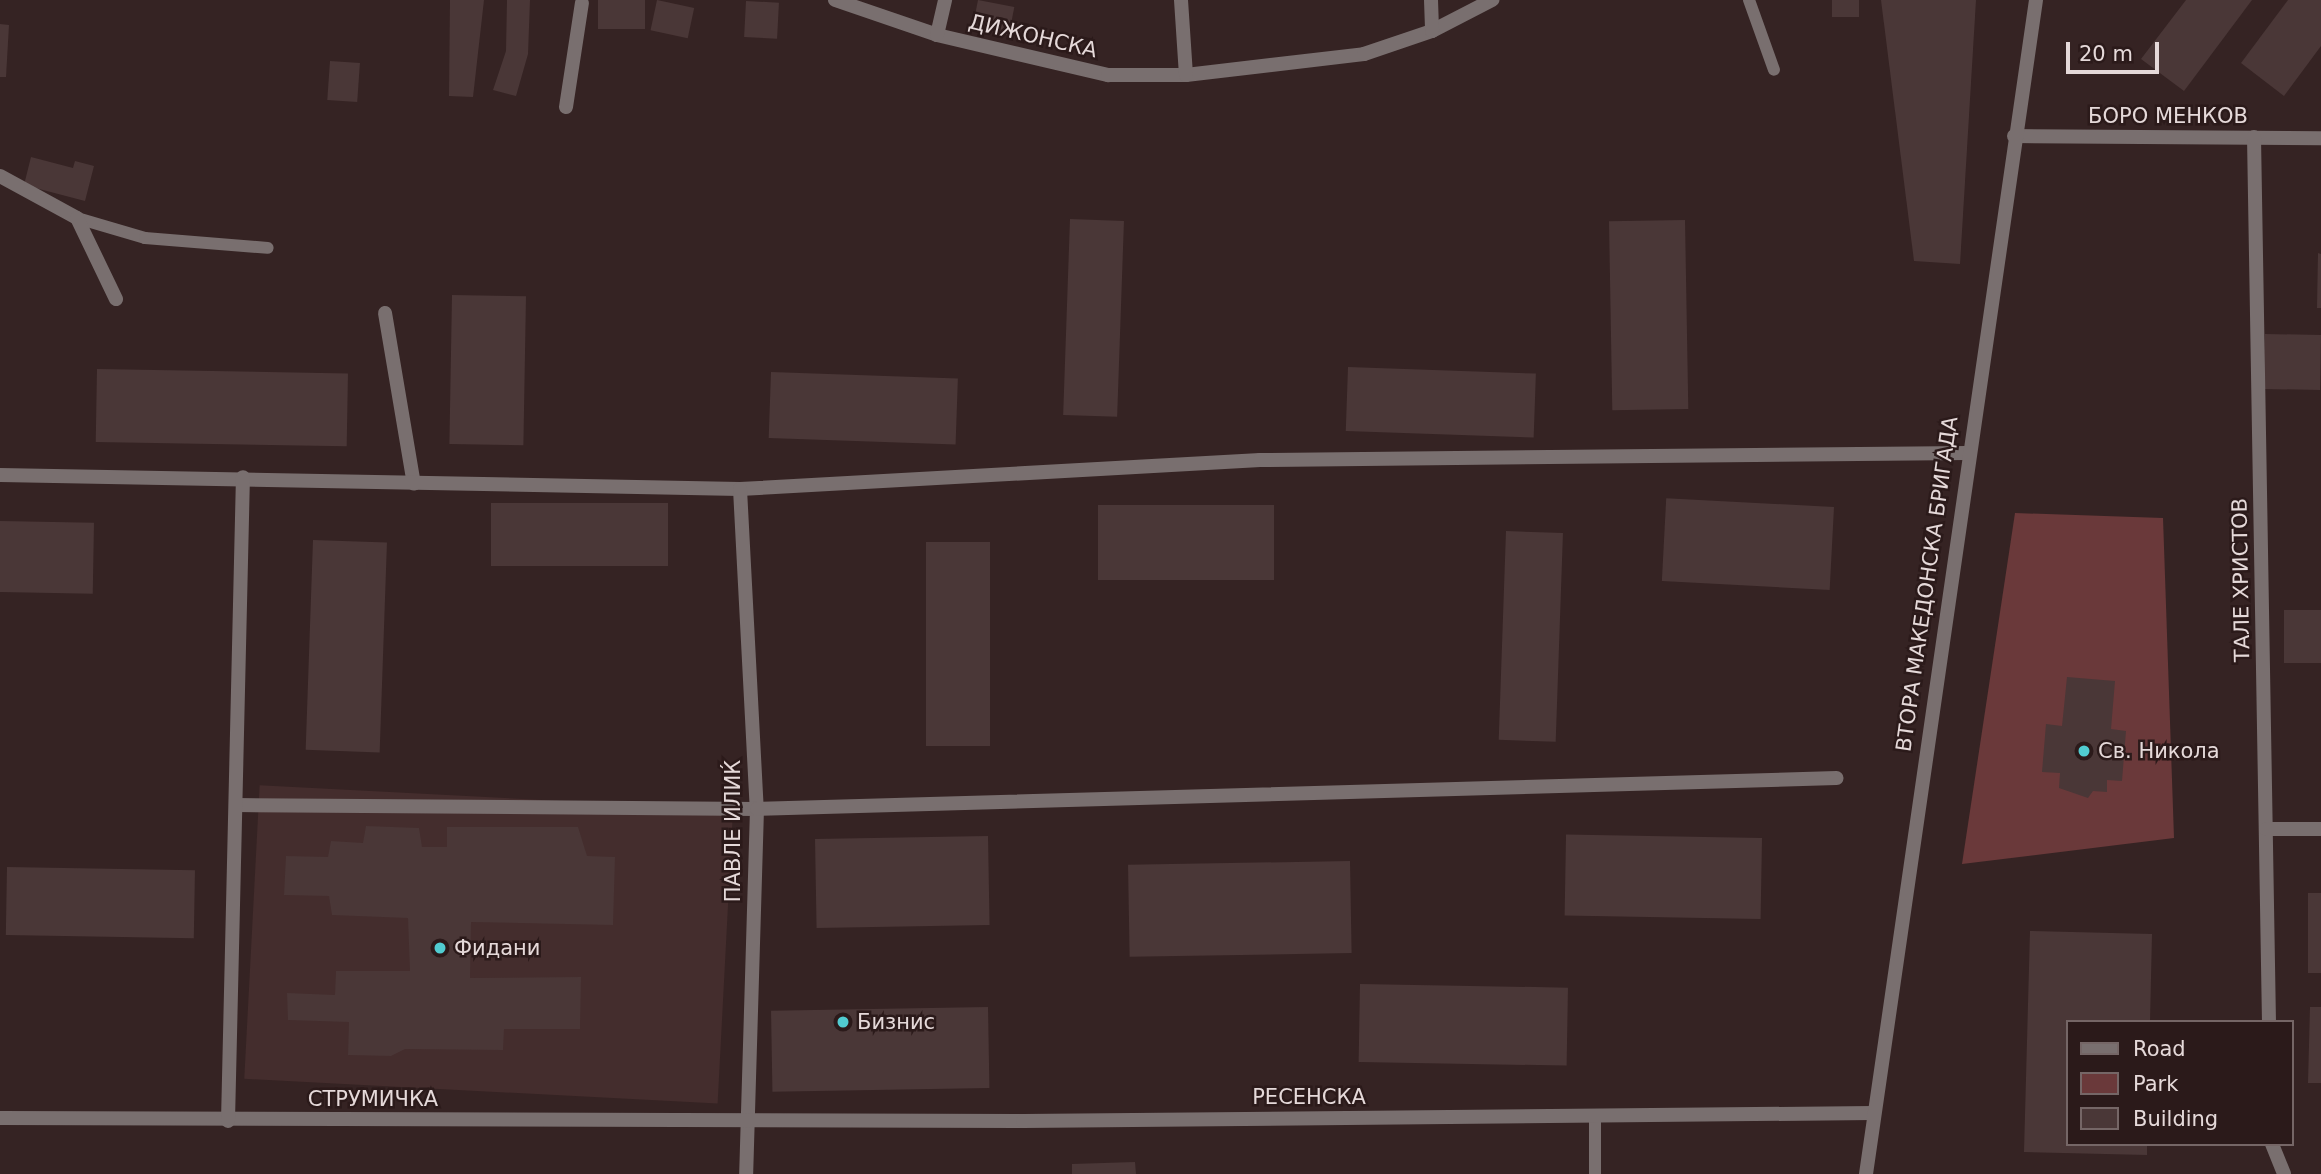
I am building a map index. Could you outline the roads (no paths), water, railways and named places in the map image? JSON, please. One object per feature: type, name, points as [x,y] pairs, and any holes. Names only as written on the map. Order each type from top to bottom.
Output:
[{"type":"street","name":"ДИЖОНСКА","points":[[835,0],[937,35],[1108,75],[1186,75],[1364,54],[1432,32],[1492,0]]},
{"type":"street","points":[[937,35],[945,0]]},
{"type":"street","points":[[1181,0],[1186,75]]},
{"type":"street","points":[[1431,0],[1432,32]]},
{"type":"street","name":"ВТОРА МАКЕДОНСКА БРИГАДА","points":[[1866,1174],[1967,453],[2036,0]]},
{"type":"street","points":[[566,107],[582,3]]},
{"type":"street","name":"БОРО МЕНКОВ","points":[[2014,136],[2321,138]]},
{"type":"street","name":"ТАЛЕ ХРИСТОВ","points":[[2254,137],[2269,1020]]},
{"type":"street","points":[[0,176],[77,218],[116,299]]},
{"type":"street","points":[[385,313],[414,484]]},
{"type":"street","points":[[0,475],[243,477],[414,484],[740,489],[1260,460],[1967,453]]},
{"type":"street","points":[[228,1121],[243,477]]},
{"type":"street","name":"ПАВЛЕ ИЛИЌ","points":[[740,489],[757,809],[746,1174]]},
{"type":"street","points":[[236,805],[757,809],[1837,778]]},
{"type":"street","points":[[2266,829],[2321,829]]},
{"type":"street","name":"РЕСЕНСКА","points":[[746,1120],[1873,1113]]},
{"type":"street","name":"СТРУМИЧКА","points":[[0,1118],[228,1121],[746,1120]]},
{"type":"street","points":[[2273,1146],[2284,1174]]},
{"type":"lane","points":[[1749,0],[1774,71]]},
{"type":"lane","points":[[77,218],[145,237],[268,248]]},
{"type":"lane","points":[[1595,1116],[1595,1174]]},
{"type":"place","name":"Св. Никола","points":[[2084,751]]},
{"type":"place","name":"Фидани","points":[[440,948]]},
{"type":"place","name":"Бизнис","points":[[843,1022]]}]
